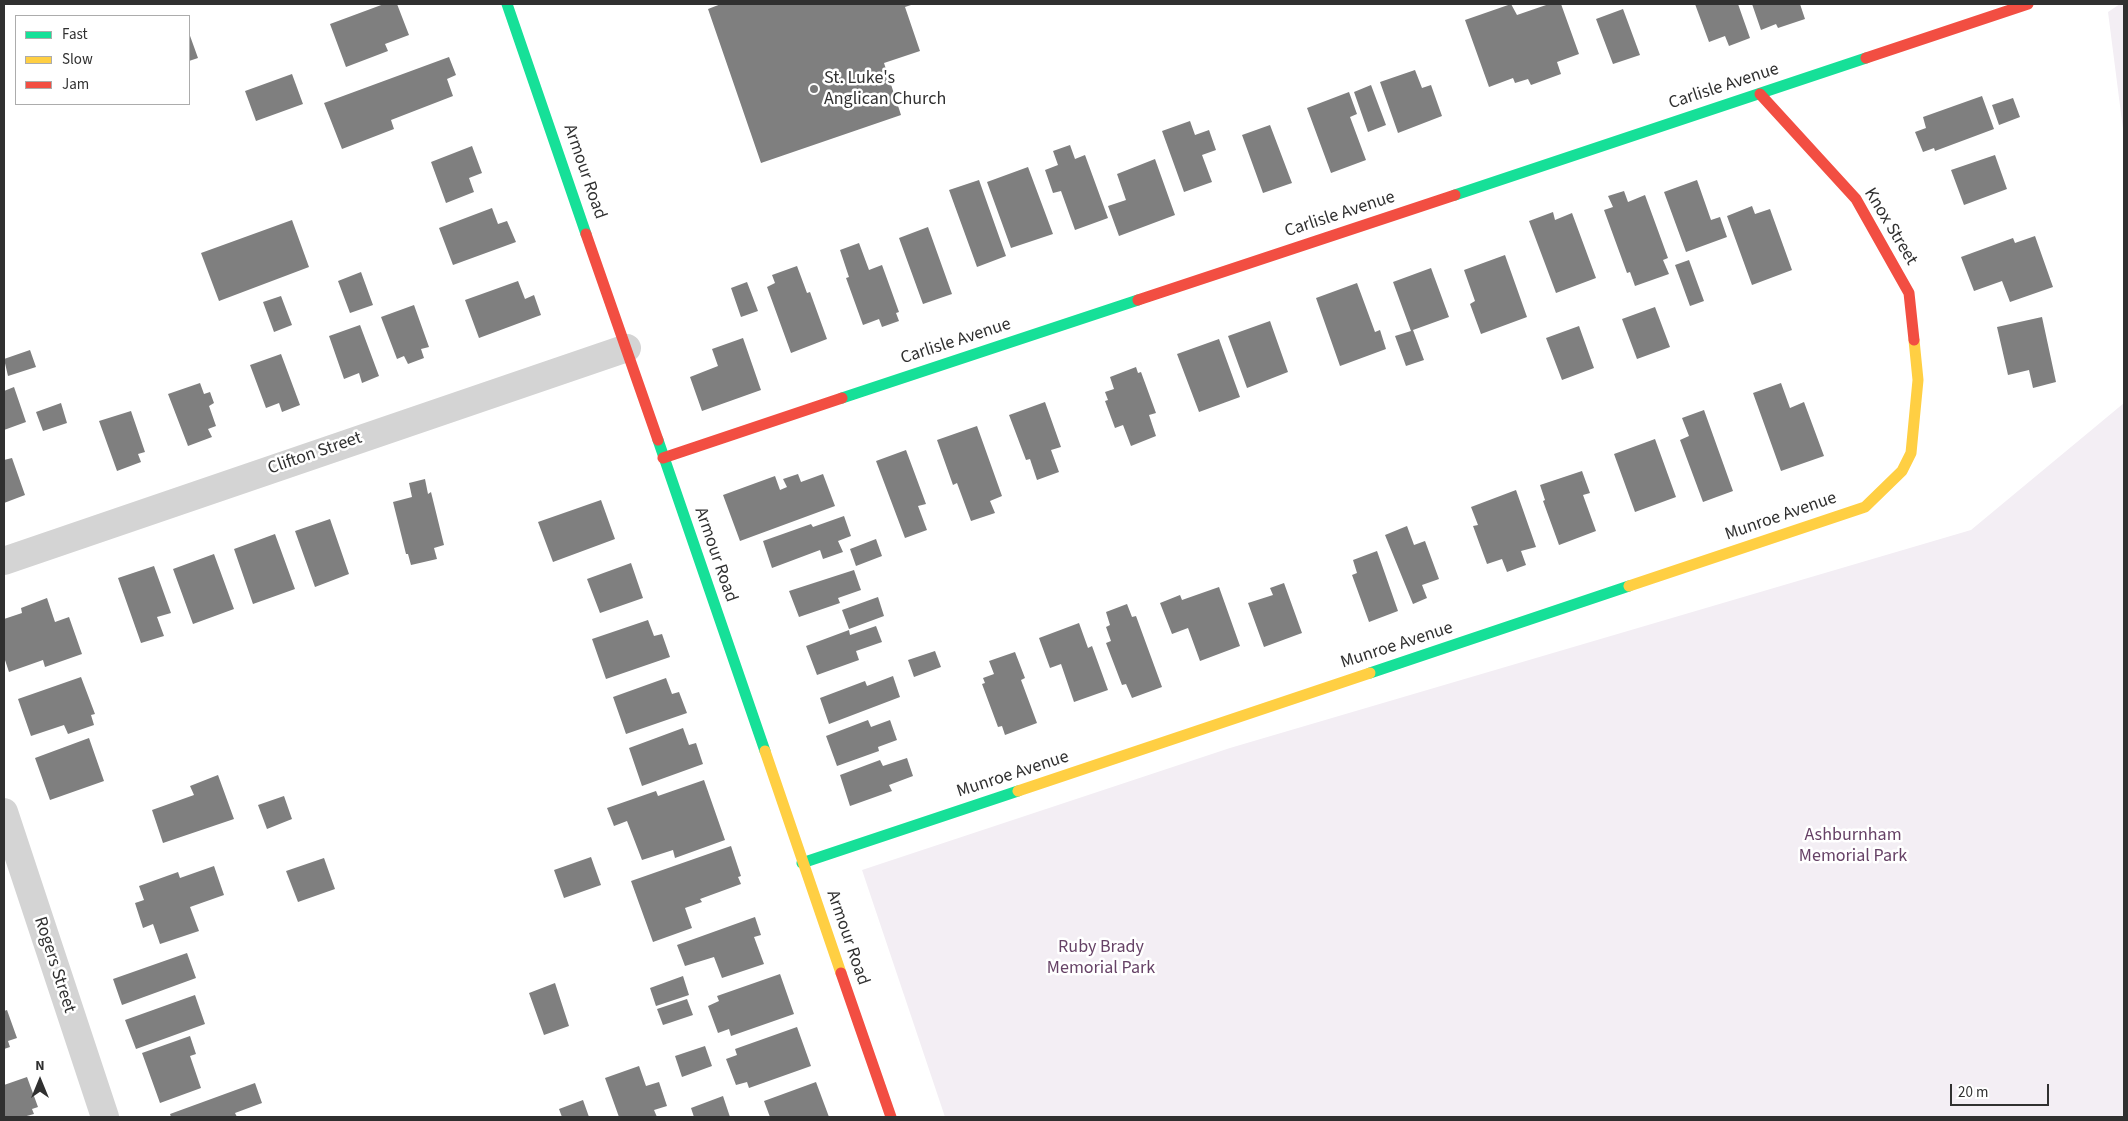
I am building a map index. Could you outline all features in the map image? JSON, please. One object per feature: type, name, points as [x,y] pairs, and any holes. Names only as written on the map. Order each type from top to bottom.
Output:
[{"type":"street","name":"Armour Road","points":[[507,4],[891,1117]]},
{"type":"street","name":"Carlisle Avenue","points":[[663,458],[2028,4]]},
{"type":"street","name":"Knox Street","points":[[1760,94],[1856,199],[1909,293],[1918,380]]},
{"type":"street","name":"Clifton Street","points":[[4,561],[627,348]]},
{"type":"street","name":"Munroe Avenue","points":[[802,863],[1864,507],[1902,471],[1911,453],[1918,380]]},
{"type":"street","name":"Rogers Street","points":[[4,812],[14,878],[105,1117]]},
{"type":"green space","points":[[2120,4],[2124,4],[2124,137],[2108,12]]},
{"type":"green space","name":"Ashburnham Memorial Park","points":[[2124,403],[2124,1117],[945,1117],[862,870],[1230,748],[1971,530]]},
{"type":"building","points":[[384,4],[397,4],[409,35],[385,44],[388,51],[346,67],[330,24]]},
{"type":"building","name":"St. Luke's Anglican Church","points":[[721,4],[914,4],[905,7],[920,51],[884,63],[901,115],[761,163],[708,9]]},
{"type":"building","points":[[1511,4],[1517,15],[1549,4],[1561,4],[1579,54],[1557,62],[1561,74],[1531,85],[1528,79],[1515,83],[1513,78],[1489,87],[1465,20]]},
{"type":"building","points":[[1695,4],[1738,4],[1750,38],[1729,46],[1725,36],[1709,42]]},
{"type":"building","points":[[1752,4],[1800,4],[1805,19],[1778,28],[1776,24],[1761,30]]},
{"type":"building","points":[[1623,9],[1640,55],[1613,64],[1596,19]]},
{"type":"building","points":[[190,36],[198,58],[190,61]]},
{"type":"building","points":[[449,57],[456,75],[447,79],[453,96],[391,120],[394,129],[342,149],[324,103]]},
{"type":"building","points":[[1415,70],[1422,88],[1431,85],[1442,116],[1398,133],[1380,82]]},
{"type":"building","points":[[292,74],[303,104],[256,121],[245,91]]},
{"type":"building","points":[[1371,85],[1386,125],[1368,132],[1354,92]]},
{"type":"building","points":[[1349,92],[1357,114],[1350,117],[1366,160],[1331,173],[1307,108]]},
{"type":"building","points":[[1982,96],[1994,129],[1935,151],[1934,148],[1923,152],[1915,132],[1926,128],[1923,117]]},
{"type":"building","points":[[2013,98],[2020,117],[1999,125],[1992,105]]},
{"type":"building","points":[[1190,121],[1195,135],[1209,130],[1216,150],[1202,155],[1212,182],[1184,192],[1162,131]]},
{"type":"building","points":[[1270,125],[1292,183],[1263,193],[1242,135]]},
{"type":"building","points":[[1070,145],[1075,159],[1085,155],[1108,218],[1075,230],[1061,191],[1053,193],[1045,170],[1058,165],[1053,151]]},
{"type":"building","points":[[472,146],[482,173],[469,178],[474,192],[446,203],[431,162]]},
{"type":"building","points":[[1995,155],[2007,189],[1964,205],[1951,170]]},
{"type":"building","points":[[1155,159],[1175,215],[1119,236],[1108,206],[1126,200],[1117,174]]},
{"type":"building","points":[[1028,167],[1053,234],[1011,248],[987,182]]},
{"type":"building","points":[[979,180],[1006,256],[977,267],[949,190]]},
{"type":"building","points":[[1697,180],[1711,220],[1720,217],[1727,237],[1686,252],[1664,192]]},
{"type":"building","points":[[1624,191],[1628,202],[1645,195],[1668,258],[1663,260],[1669,274],[1635,286],[1630,272],[1627,273],[1604,210],[1613,207],[1608,196]]},
{"type":"building","points":[[1752,206],[1755,214],[1770,209],[1792,270],[1752,285],[1727,216]]},
{"type":"building","points":[[492,208],[498,224],[507,221],[516,242],[453,265],[439,228]]},
{"type":"building","points":[[1553,212],[1555,220],[1572,213],[1596,278],[1556,293],[1529,221]]},
{"type":"building","points":[[292,220],[309,267],[219,301],[201,253]]},
{"type":"building","points":[[928,227],[952,294],[923,304],[899,238]]},
{"type":"building","points":[[2035,236],[2053,287],[2010,302],[2002,281],[1974,291],[1961,257],[2013,238],[2015,243]]},
{"type":"building","points":[[859,243],[869,270],[882,265],[899,312],[896,313],[899,321],[882,327],[879,319],[863,325],[846,278],[849,277],[840,250]]},
{"type":"building","points":[[1505,255],[1527,317],[1481,334],[1470,304],[1475,301],[1464,270]]},
{"type":"building","points":[[1689,260],[1704,301],[1690,306],[1675,265]]},
{"type":"building","points":[[797,266],[807,293],[810,292],[827,339],[791,353],[767,287],[775,283],[772,275]]},
{"type":"building","points":[[1431,268],[1449,317],[1413,330],[1424,360],[1406,366],[1395,336],[1411,331],[1393,282]]},
{"type":"building","points":[[361,272],[373,305],[350,313],[338,281]]},
{"type":"building","points":[[518,281],[525,299],[534,295],[541,315],[479,338],[465,300]]},
{"type":"building","points":[[747,282],[758,311],[741,317],[731,288]]},
{"type":"building","points":[[1357,283],[1375,332],[1380,330],[1386,349],[1340,366],[1316,298]]},
{"type":"building","points":[[281,296],[292,325],[274,332],[263,302]]},
{"type":"building","points":[[414,305],[429,347],[421,349],[424,358],[408,364],[404,356],[397,359],[381,317]]},
{"type":"building","points":[[1655,307],[1670,347],[1637,359],[1622,319]]},
{"type":"building","points":[[2042,317],[2056,382],[2033,388],[2029,370],[2008,375],[1997,327]]},
{"type":"building","points":[[1270,321],[1288,372],[1247,388],[1228,336]]},
{"type":"building","points":[[360,325],[379,376],[362,383],[359,373],[344,379],[329,336]]},
{"type":"building","points":[[1579,326],[1594,368],[1562,380],[1546,338]]},
{"type":"building","points":[[743,338],[761,390],[702,411],[690,377],[718,366],[712,349]]},
{"type":"building","points":[[1219,339],[1240,397],[1199,412],[1177,354]]},
{"type":"building","points":[[30,350],[36,367],[8,376],[4,359]]},
{"type":"building","points":[[281,354],[300,405],[282,412],[279,403],[266,408],[250,365]]},
{"type":"building","points":[[1136,367],[1138,373],[1141,372],[1156,413],[1149,415],[1156,436],[1131,446],[1123,425],[1115,428],[1105,401],[1108,400],[1105,392],[1114,389],[1110,377]]},
{"type":"building","points":[[200,383],[204,394],[210,392],[214,403],[209,406],[216,426],[208,429],[212,437],[188,446],[168,394]]},
{"type":"building","points":[[1781,383],[1790,408],[1804,402],[1824,456],[1781,471],[1753,393]]},
{"type":"building","points":[[14,387],[26,422],[4,430],[4,391]]},
{"type":"building","points":[[1045,402],[1061,447],[1051,450],[1059,472],[1037,480],[1030,459],[1026,460],[1009,415]]},
{"type":"building","points":[[61,403],[67,423],[43,431],[36,412]]},
{"type":"building","points":[[1704,410],[1733,491],[1703,502],[1680,440],[1689,436],[1682,418]]},
{"type":"building","points":[[131,411],[145,452],[138,454],[141,462],[117,471],[99,421]]},
{"type":"building","points":[[977,426],[1002,496],[990,501],[995,513],[971,521],[957,483],[953,485],[937,440]]},
{"type":"building","points":[[1655,439],[1676,497],[1635,512],[1614,454]]},
{"type":"building","points":[[906,450],[926,504],[918,506],[927,530],[905,538],[876,461]]},
{"type":"building","points":[[12,458],[25,495],[4,503],[4,460]]},
{"type":"building","points":[[1582,471],[1590,493],[1583,495],[1596,531],[1559,545],[1543,501],[1545,500],[1540,485]]},
{"type":"building","points":[[798,474],[801,482],[823,474],[835,506],[740,541],[723,495],[775,476],[780,490],[787,487],[783,479]]},
{"type":"building","points":[[425,479],[428,494],[431,492],[444,545],[434,548],[437,559],[411,565],[408,554],[406,554],[393,502],[412,497],[409,483]]},
{"type":"building","points":[[1516,490],[1536,547],[1521,551],[1526,565],[1507,572],[1502,559],[1487,564],[1473,526],[1478,525],[1471,507]]},
{"type":"building","points":[[601,500],[615,539],[553,562],[538,522]]},
{"type":"building","points":[[844,516],[851,536],[838,541],[843,552],[823,559],[820,550],[772,568],[763,541],[811,524],[813,527]]},
{"type":"building","points":[[330,519],[349,574],[315,587],[295,531]]},
{"type":"building","points":[[1407,526],[1414,545],[1425,541],[1439,579],[1422,585],[1427,598],[1413,604],[1385,535]]},
{"type":"building","points":[[275,534],[295,589],[253,604],[234,549]]},
{"type":"building","points":[[876,539],[882,556],[856,566],[850,549]]},
{"type":"building","points":[[1377,551],[1398,611],[1369,622],[1352,575],[1357,573],[1353,560]]},
{"type":"building","points":[[214,554],[234,609],[193,624],[173,569]]},
{"type":"building","points":[[631,563],[643,598],[600,613],[587,579]]},
{"type":"building","points":[[154,566],[171,613],[157,617],[164,636],[141,643],[118,578]]},
{"type":"building","points":[[854,570],[861,590],[838,598],[840,603],[799,617],[789,591]]},
{"type":"building","points":[[1284,583],[1302,633],[1264,647],[1248,603],[1273,595],[1270,588]]},
{"type":"building","points":[[1219,587],[1240,646],[1200,661],[1188,628],[1172,634],[1160,603],[1180,595],[1182,600]]},
{"type":"building","points":[[878,597],[884,616],[849,629],[842,610]]},
{"type":"building","points":[[47,598],[55,622],[69,617],[82,654],[45,667],[43,660],[9,672],[4,657],[4,619],[22,613],[21,608]]},
{"type":"building","points":[[1127,604],[1132,617],[1136,616],[1162,687],[1132,698],[1126,684],[1122,685],[1106,643],[1111,641],[1106,627],[1110,625],[1106,612]]},
{"type":"building","points":[[648,620],[654,636],[662,634],[670,657],[606,679],[592,639]]},
{"type":"building","points":[[1079,623],[1088,648],[1092,646],[1108,690],[1074,702],[1061,664],[1050,668],[1039,638]]},
{"type":"building","points":[[876,626],[882,642],[856,651],[859,660],[817,675],[806,646],[849,630],[850,635]]},
{"type":"building","points":[[935,651],[941,667],[914,677],[908,660]]},
{"type":"building","points":[[1015,652],[1025,678],[1021,680],[1037,723],[1005,735],[1002,726],[998,727],[982,684],[985,683],[983,678],[994,674],[989,661]]},
{"type":"building","points":[[893,676],[900,697],[829,724],[820,698],[865,681],[867,686]]},
{"type":"building","points":[[81,677],[95,714],[91,715],[94,725],[68,734],[64,725],[31,736],[18,699]]},
{"type":"building","points":[[666,678],[672,694],[679,692],[687,713],[626,734],[613,697]]},
{"type":"building","points":[[868,720],[871,727],[890,720],[897,740],[878,747],[879,751],[837,766],[826,736]]},
{"type":"building","points":[[683,728],[689,745],[696,743],[703,764],[642,786],[629,748]]},
{"type":"building","points":[[89,738],[104,781],[50,800],[35,758]]},
{"type":"building","points":[[907,758],[913,776],[889,785],[892,791],[850,806],[840,775],[880,760],[883,766]]},
{"type":"building","points":[[218,775],[234,819],[163,843],[152,810],[194,795],[190,786]]},
{"type":"building","points":[[704,780],[725,840],[675,858],[673,850],[642,860],[627,821],[614,826],[607,808],[656,791],[658,796]]},
{"type":"building","points":[[284,796],[292,819],[267,829],[258,805]]},
{"type":"building","points":[[731,846],[741,876],[738,877],[741,884],[700,899],[702,902],[685,908],[692,928],[653,942],[631,881]]},
{"type":"building","points":[[591,857],[601,885],[564,898],[554,870]]},
{"type":"building","points":[[324,858],[335,889],[298,902],[286,871]]},
{"type":"building","points":[[214,866],[224,895],[190,907],[199,931],[160,944],[153,924],[143,928],[135,903],[144,900],[139,886],[178,872],[180,878]]},
{"type":"building","points":[[755,917],[761,935],[754,937],[764,964],[722,978],[714,957],[685,966],[677,945]]},
{"type":"building","points":[[187,953],[196,978],[122,1005],[113,979]]},
{"type":"building","points":[[780,974],[794,1014],[731,1036],[729,1029],[718,1033],[708,1006],[719,1001],[717,996]]},
{"type":"building","points":[[683,976],[689,995],[656,1006],[650,988]]},
{"type":"building","points":[[555,983],[569,1026],[544,1035],[529,993]]},
{"type":"building","points":[[195,995],[205,1024],[136,1049],[125,1020]]},
{"type":"building","points":[[687,999],[693,1015],[663,1025],[657,1009]]},
{"type":"building","points":[[7,1010],[17,1038],[8,1041],[10,1047],[4,1049],[4,1011]]},
{"type":"building","points":[[797,1027],[811,1066],[749,1088],[747,1082],[736,1085],[726,1059],[737,1055],[735,1049]]},
{"type":"building","points":[[190,1036],[196,1054],[190,1056],[201,1088],[160,1103],[142,1053]]},
{"type":"building","points":[[705,1046],[712,1066],[682,1077],[675,1056]]},
{"type":"building","points":[[639,1066],[646,1086],[659,1082],[667,1106],[654,1110],[657,1117],[619,1117],[605,1078]]},
{"type":"building","points":[[27,1077],[38,1107],[32,1109],[34,1114],[23,1117],[4,1117],[4,1085]]},
{"type":"building","points":[[816,1082],[829,1117],[770,1117],[764,1101]]},
{"type":"building","points":[[255,1083],[262,1103],[235,1113],[237,1117],[171,1117],[170,1114]]},
{"type":"building","points":[[723,1096],[730,1117],[694,1117],[691,1108]]},
{"type":"building","points":[[583,1100],[589,1117],[562,1117],[559,1109]]},
{"type":"traffic: fast","points":[[507,4],[586,234]]},
{"type":"traffic: fast","points":[[1455,195],[1866,58]]},
{"type":"traffic: fast","points":[[842,398],[1138,300]]},
{"type":"traffic: fast","points":[[658,440],[765,751]]},
{"type":"traffic: fast","points":[[1370,673],[1629,586]]},
{"type":"traffic: fast","points":[[802,863],[1018,791]]},
{"type":"traffic: slow","points":[[1629,586],[1865,507],[1902,471],[1911,453],[1918,380],[1914,340]]},
{"type":"traffic: slow","points":[[1018,791],[1370,673]]},
{"type":"traffic: slow","points":[[765,751],[841,973]]},
{"type":"traffic: jam","points":[[1866,58],[2028,4]]},
{"type":"traffic: jam","points":[[1760,94],[1856,199],[1909,293],[1914,340]]},
{"type":"traffic: jam","points":[[1138,300],[1455,195]]},
{"type":"traffic: jam","points":[[586,234],[658,440]]},
{"type":"traffic: jam","points":[[663,458],[842,398]]},
{"type":"traffic: jam","points":[[841,973],[891,1117]]},
{"type":"place","name":"St. Luke's Anglican Church","points":[[814,89]]},
{"type":"park label","name":"Ruby Brady Memorial Park","points":[[1101,958]]}]
